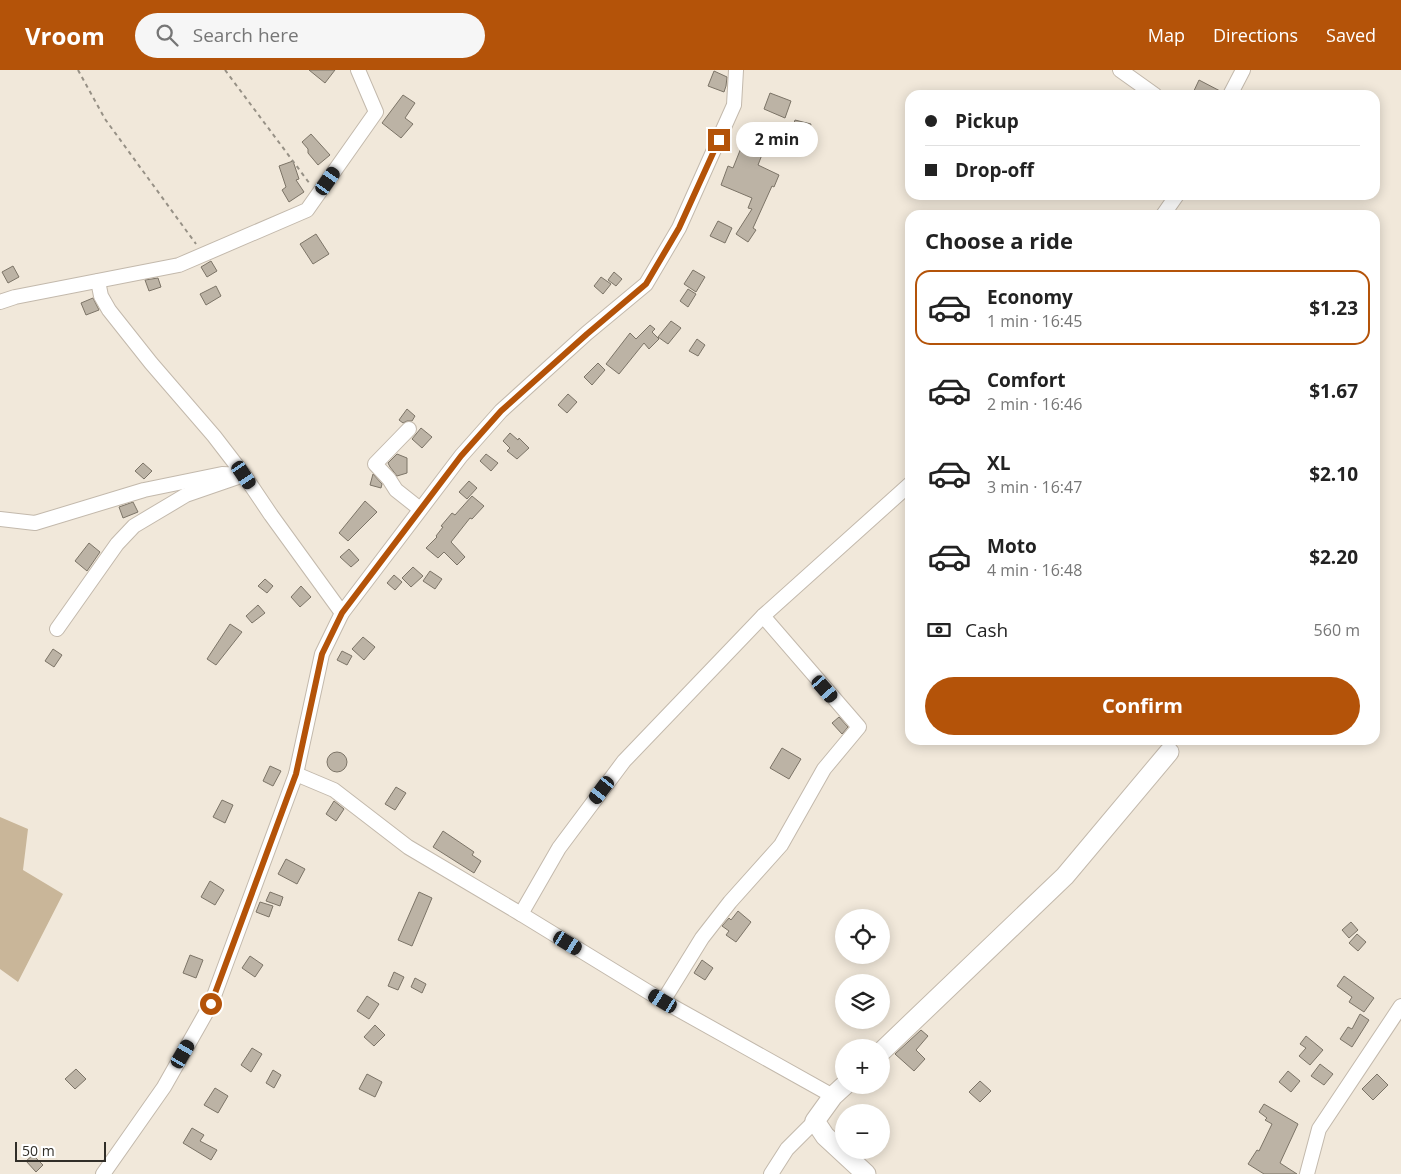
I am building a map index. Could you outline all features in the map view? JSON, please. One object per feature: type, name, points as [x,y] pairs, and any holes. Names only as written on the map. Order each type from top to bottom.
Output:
[{"type":"street","points":[[0,302],[15,297],[179,265],[307,210],[376,112],[358,70]]},
{"type":"street","points":[[103,1174],[164,1087],[211,1004],[296,774],[322,654],[342,613],[461,456],[501,411],[646,284],[679,228],[734,105],[736,70]]},
{"type":"street","points":[[1120,70],[1148,90]]},
{"type":"street","points":[[1233,90],[1243,70]]},
{"type":"street","points":[[98,281],[101,296],[109,310],[244,475],[270,515],[342,613]]},
{"type":"street","points":[[409,429],[375,464],[390,479],[396,490],[420,510]]},
{"type":"street","points":[[0,519],[35,523],[144,490],[222,474],[244,475]]},
{"type":"street","points":[[57,629],[117,544],[134,526],[186,495],[244,475]]},
{"type":"street","points":[[521,914],[559,848],[624,761],[763,616],[905,488]]},
{"type":"street","points":[[663,1001],[702,938],[730,902],[781,845],[824,769],[858,727],[763,616]]},
{"type":"street","points":[[890,1043],[1065,876],[1169,752]]},
{"type":"street","points":[[296,774],[334,790],[408,847],[663,1001],[835,1089]]},
{"type":"street","points":[[1308,1174],[1319,1129],[1401,1006]]},
{"type":"street","points":[[771,1174],[787,1149],[815,1121],[837,1094]]},
{"type":"street","points":[[815,1121],[825,1136],[866,1174]]},
{"type":"path","points":[[78,70],[105,119],[203,254]]},
{"type":"path","points":[[225,70],[291,156],[318,195]]},
{"type":"shaded area","points":[[0,817],[28,829],[23,870],[63,894],[18,982],[0,969]]},
{"type":"building","points":[[309,70],[335,70],[325,83]]},
{"type":"building","points":[[714,71],[727,77],[724,92],[708,86]]},
{"type":"building","points":[[1199,80],[1218,90],[1194,90]]},
{"type":"building","points":[[770,93],[791,101],[785,118],[764,109]]},
{"type":"building","points":[[403,95],[415,103],[405,118],[413,124],[401,138],[382,123]]},
{"type":"building","points":[[795,120],[811,124],[807,141],[790,136]]},
{"type":"building","points":[[311,134],[330,155],[318,165],[302,142]]},
{"type":"building","points":[[745,138],[765,147],[758,165],[779,175],[753,228],[756,230],[748,242],[736,234],[752,209],[748,208],[752,198],[721,185],[728,166],[733,168]]},
{"type":"building","points":[[293,161],[299,179],[296,180],[304,192],[289,202],[282,190],[286,187],[279,166]]},
{"type":"building","points":[[718,221],[732,228],[725,243],[710,236]]},
{"type":"building","points":[[316,234],[329,254],[313,264],[300,244]]},
{"type":"building","points":[[211,261],[217,271],[207,277],[201,267]]},
{"type":"building","points":[[13,266],[19,277],[8,283],[2,272]]},
{"type":"building","points":[[693,270],[705,277],[696,292],[684,284]]},
{"type":"building","points":[[614,272],[622,279],[616,286],[608,280]]},
{"type":"building","points":[[601,277],[611,284],[603,294],[594,286]]},
{"type":"building","points":[[158,278],[161,287],[149,291],[145,280]]},
{"type":"building","points":[[216,286],[221,296],[206,305],[200,294]]},
{"type":"building","points":[[688,289],[696,294],[688,307],[680,301]]},
{"type":"building","points":[[93,298],[99,310],[86,315],[81,303]]},
{"type":"building","points":[[671,321],[681,328],[668,344],[658,337]]},
{"type":"building","points":[[650,325],[655,329],[652,332],[659,339],[649,349],[644,343],[619,374],[606,364],[630,333],[636,339]]},
{"type":"building","points":[[697,339],[705,345],[698,356],[689,351]]},
{"type":"building","points":[[598,363],[605,370],[592,385],[584,377]]},
{"type":"building","points":[[568,394],[577,402],[567,413],[558,405]]},
{"type":"building","points":[[407,409],[415,416],[412,421],[403,423],[399,420]]},
{"type":"building","points":[[421,428],[432,437],[422,448],[412,439]]},
{"type":"building","points":[[510,433],[518,440],[519,438],[529,448],[517,459],[507,451],[510,448],[503,441]]},
{"type":"building","points":[[397,454],[407,458],[407,473],[397,476],[388,463]]},
{"type":"building","points":[[486,454],[498,463],[491,471],[480,461]]},
{"type":"building","points":[[143,463],[152,471],[144,479],[135,471]]},
{"type":"building","points":[[373,474],[382,484],[381,488],[370,485]]},
{"type":"building","points":[[469,481],[477,488],[467,499],[459,492]]},
{"type":"building","points":[[472,496],[484,506],[472,519],[470,518],[451,542],[465,557],[457,565],[444,552],[438,558],[426,548],[437,537],[443,527],[441,526],[452,513],[455,515]]},
{"type":"building","points":[[365,501],[377,512],[348,541],[339,533]]},
{"type":"building","points":[[133,502],[138,512],[123,518],[119,507]]},
{"type":"building","points":[[89,543],[100,552],[87,571],[75,561]]},
{"type":"building","points":[[349,549],[359,560],[351,567],[340,557]]},
{"type":"building","points":[[413,567],[423,576],[411,587],[402,578]]},
{"type":"building","points":[[430,571],[442,579],[435,589],[423,581]]},
{"type":"building","points":[[394,575],[402,582],[395,590],[387,583]]},
{"type":"building","points":[[265,579],[273,586],[267,593],[258,586]]},
{"type":"building","points":[[301,586],[311,597],[300,607],[291,597]]},
{"type":"building","points":[[258,605],[265,613],[252,623],[246,616]]},
{"type":"building","points":[[230,624],[242,632],[216,665],[207,659]]},
{"type":"building","points":[[363,637],[375,647],[364,660],[352,649]]},
{"type":"building","points":[[53,649],[62,655],[54,667],[45,661]]},
{"type":"building","points":[[342,651],[352,656],[347,665],[337,660]]},
{"type":"building","points":[[839,717],[848,727],[842,734],[832,723]]},
{"type":"building","points":[[782,748],[801,759],[789,779],[770,768]]},
{"type":"building","points":[[337,752],[344,755],[347,762],[344,769],[337,772],[330,769],[327,762],[330,755]]},
{"type":"building","points":[[270,766],[281,771],[273,786],[263,781]]},
{"type":"building","points":[[396,787],[406,793],[395,810],[385,804]]},
{"type":"building","points":[[222,800],[233,805],[225,823],[213,817]]},
{"type":"building","points":[[334,801],[344,809],[336,821],[326,814]]},
{"type":"building","points":[[443,831],[474,852],[472,855],[481,861],[474,873],[433,847]]},
{"type":"building","points":[[286,859],[305,869],[297,884],[278,874]]},
{"type":"building","points":[[210,881],[224,890],[215,905],[201,897]]},
{"type":"building","points":[[270,892],[283,897],[280,906],[266,901]]},
{"type":"building","points":[[419,892],[432,898],[412,946],[398,940]]},
{"type":"building","points":[[260,902],[273,906],[269,917],[256,912]]},
{"type":"building","points":[[738,911],[751,922],[736,942],[726,935],[729,931],[722,926],[729,918],[731,920]]},
{"type":"building","points":[[1351,922],[1358,930],[1349,938],[1342,930]]},
{"type":"building","points":[[1357,934],[1366,942],[1358,951],[1349,943]]},
{"type":"building","points":[[190,955],[203,960],[196,978],[183,973]]},
{"type":"building","points":[[250,956],[263,965],[255,977],[242,968]]},
{"type":"building","points":[[702,960],[713,968],[705,980],[694,973]]},
{"type":"building","points":[[394,972],[404,977],[398,990],[388,986]]},
{"type":"building","points":[[1344,976],[1374,998],[1364,1012],[1349,1002],[1352,997],[1337,986]]},
{"type":"building","points":[[415,978],[426,984],[422,993],[411,987]]},
{"type":"building","points":[[367,996],[379,1004],[369,1019],[357,1011]]},
{"type":"building","points":[[1360,1014],[1369,1020],[1352,1047],[1340,1039],[1348,1027],[1352,1029]]},
{"type":"building","points":[[375,1025],[385,1035],[374,1046],[364,1037]]},
{"type":"building","points":[[921,1030],[928,1036],[916,1050],[925,1059],[914,1071],[895,1054]]},
{"type":"building","points":[[1306,1036],[1323,1050],[1310,1065],[1299,1056],[1306,1048],[1300,1044]]},
{"type":"building","points":[[252,1048],[262,1054],[251,1072],[241,1065]]},
{"type":"building","points":[[1320,1064],[1333,1074],[1324,1085],[1311,1076]]},
{"type":"building","points":[[76,1069],[86,1079],[75,1089],[65,1079]]},
{"type":"building","points":[[273,1070],[281,1075],[274,1088],[266,1083]]},
{"type":"building","points":[[1288,1071],[1300,1081],[1291,1092],[1279,1082]]},
{"type":"building","points":[[367,1074],[382,1082],[375,1097],[359,1089]]},
{"type":"building","points":[[1377,1074],[1388,1085],[1373,1100],[1362,1089]]},
{"type":"building","points":[[980,1081],[991,1091],[980,1102],[969,1092]]},
{"type":"building","points":[[215,1088],[228,1096],[218,1113],[204,1105]]},
{"type":"building","points":[[1264,1104],[1298,1124],[1280,1163],[1297,1174],[1264,1174],[1248,1164],[1257,1150],[1259,1151],[1272,1124],[1265,1120],[1267,1118],[1259,1112]]},
{"type":"building","points":[[192,1128],[204,1135],[200,1141],[217,1150],[211,1160],[183,1143]]},
{"type":"building","points":[[33,1155],[43,1165],[36,1172],[26,1161]]},
{"type":"route","points":[[211,1004],[296,774],[322,654],[342,613],[461,456],[501,411],[646,284],[679,228],[719,140]]}]
